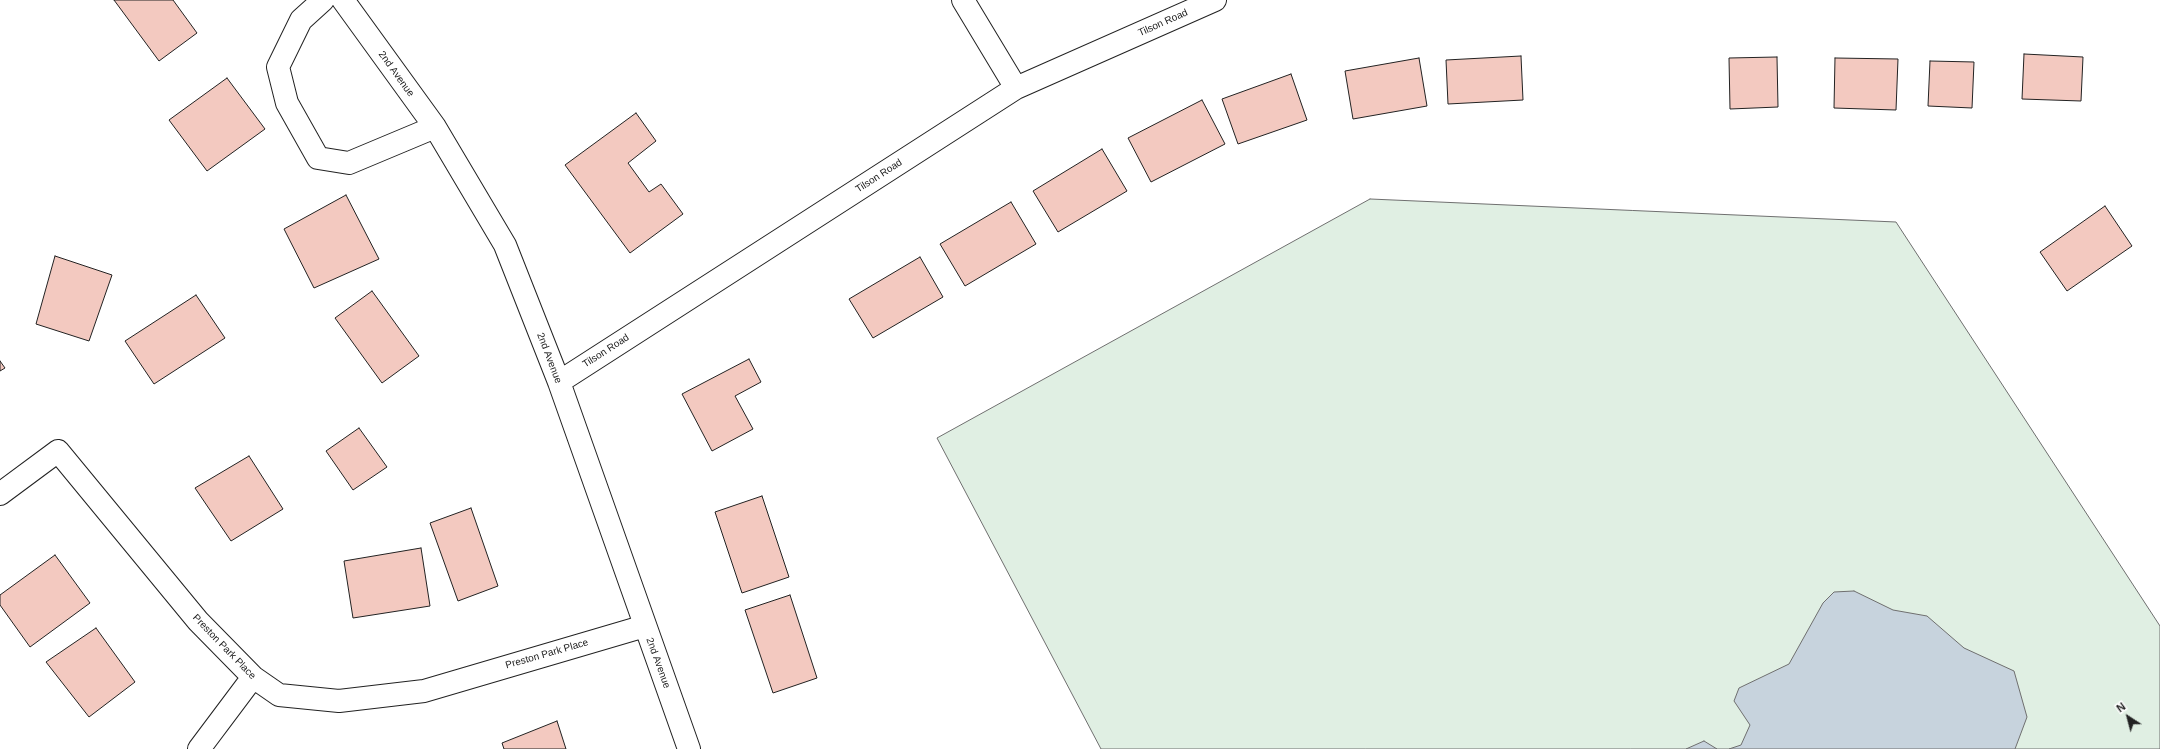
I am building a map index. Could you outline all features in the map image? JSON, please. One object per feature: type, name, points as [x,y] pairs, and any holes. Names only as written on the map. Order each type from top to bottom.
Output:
[{"type":"street","points":[[323,0],[301,20],[278,67],[287,103],[318,158],[349,163],[435,127]]},
{"type":"street","name":"2nd Avenue","points":[[343,0],[435,127],[505,245],[559,382],[689,749]]},
{"type":"street","points":[[962,0],[1016,88]]},
{"type":"street","name":"Tilson Road","points":[[559,382],[1016,88],[1215,0]]},
{"type":"street","name":"Preston Park Place","points":[[0,494],[58,451],[198,621],[253,677],[279,695],[339,701],[424,691],[645,626]]},
{"type":"street","points":[[199,749],[253,677]]},
{"type":"green space","points":[[1370,199],[1896,222],[2160,626],[2160,749],[1101,749],[937,438]]},
{"type":"shaded area","points":[[1854,591],[1893,610],[1927,616],[1964,648],[2014,671],[2027,717],[2015,749],[1729,749],[1741,745],[1750,725],[1734,701],[1739,688],[1789,664],[1823,603],[1834,592]]},
{"type":"shaded area","points":[[1704,741],[1717,749],[1686,749]]},
{"type":"building","points":[[114,0],[173,0],[197,33],[159,61]]},
{"type":"building","points":[[2024,54],[2083,57],[2081,101],[2022,99]]},
{"type":"building","points":[[1521,56],[1523,100],[1448,104],[1446,60]]},
{"type":"building","points":[[1777,57],[1778,107],[1730,109],[1729,58]]},
{"type":"building","points":[[1419,58],[1427,106],[1353,119],[1345,71]]},
{"type":"building","points":[[1835,58],[1898,59],[1896,110],[1834,108]]},
{"type":"building","points":[[1930,61],[1974,62],[1972,108],[1928,106]]},
{"type":"building","points":[[1291,74],[1307,120],[1238,144],[1222,99]]},
{"type":"building","points":[[227,78],[265,129],[207,171],[169,120]]},
{"type":"building","points":[[1202,100],[1225,144],[1151,182],[1128,138]]},
{"type":"building","points":[[636,113],[656,141],[628,163],[649,192],[661,184],[683,214],[630,253],[565,165]]},
{"type":"building","points":[[1102,149],[1127,191],[1058,232],[1033,191]]},
{"type":"building","points":[[346,195],[379,259],[314,288],[284,229]]},
{"type":"building","points":[[1011,202],[1036,244],[965,286],[940,244]]},
{"type":"building","points":[[2105,206],[2132,246],[2067,291],[2040,252]]},
{"type":"building","points":[[55,256],[112,275],[89,341],[36,324]]},
{"type":"building","points":[[920,257],[943,297],[873,338],[849,299]]},
{"type":"building","points":[[372,291],[419,356],[382,383],[335,318]]},
{"type":"building","points":[[196,295],[225,338],[154,384],[125,341]]},
{"type":"building","points":[[749,359],[761,382],[735,396],[753,429],[712,451],[682,394]]},
{"type":"building","points":[[0,361],[5,368],[0,371]]},
{"type":"building","points":[[359,428],[387,467],[353,490],[326,451]]},
{"type":"building","points":[[249,456],[283,509],[231,541],[195,488]]},
{"type":"building","points":[[762,496],[789,577],[742,593],[715,512]]},
{"type":"building","points":[[471,508],[498,586],[458,601],[430,523]]},
{"type":"building","points":[[421,548],[430,606],[353,618],[344,561]]},
{"type":"building","points":[[55,555],[90,603],[30,647],[0,605],[0,595]]},
{"type":"building","points":[[790,595],[817,678],[773,693],[745,610]]},
{"type":"building","points":[[96,628],[135,682],[89,717],[46,662]]},
{"type":"building","points":[[557,721],[566,749],[504,749],[502,743]]}]
